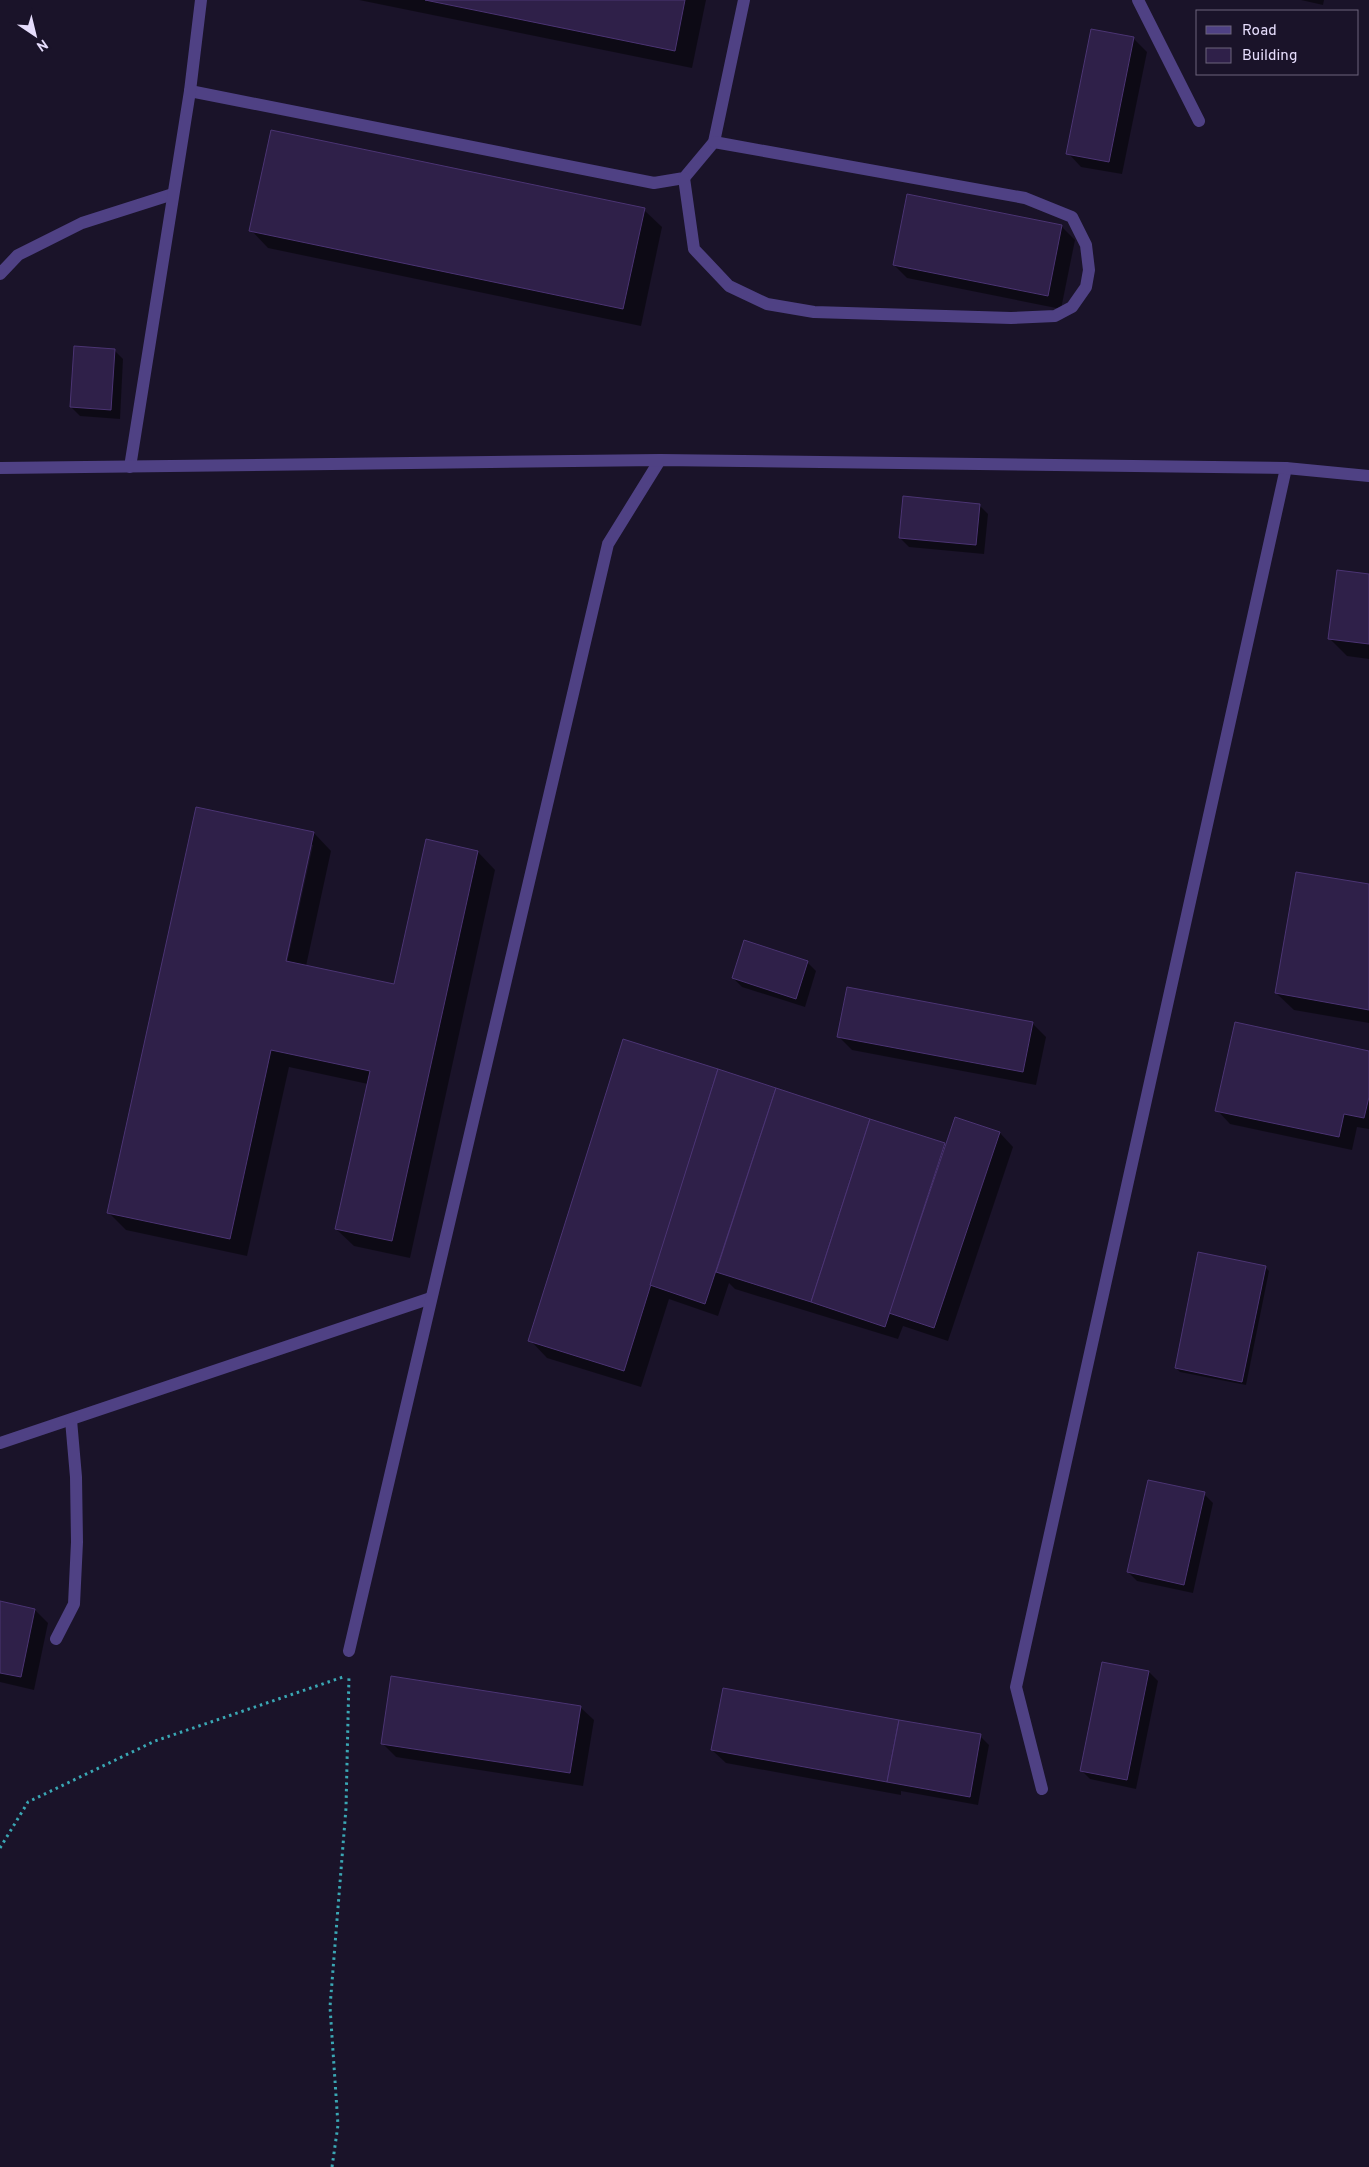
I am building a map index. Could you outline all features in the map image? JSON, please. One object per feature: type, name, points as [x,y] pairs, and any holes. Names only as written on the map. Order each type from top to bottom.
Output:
[{"type":"street","points":[[130,467],[190,91],[201,0]]},
{"type":"street","points":[[190,91],[654,183],[684,178],[714,142],[744,0]]},
{"type":"street","points":[[1138,0],[1199,121]]},
{"type":"street","points":[[684,178],[694,249],[729,286],[767,304],[814,312],[1010,318],[1055,316],[1072,306],[1086,287],[1089,270],[1086,245],[1072,217],[1025,198],[714,142]]},
{"type":"street","points":[[0,274],[18,255],[82,223],[173,194]]},
{"type":"street","points":[[349,1651],[608,544],[660,460]]},
{"type":"street","points":[[0,468],[660,460],[1286,468],[1369,476]]},
{"type":"street","points":[[1042,1789],[1016,1687],[1286,468]]},
{"type":"street","points":[[0,1443],[431,1298]]},
{"type":"street","points":[[56,1639],[74,1604],[77,1542],[76,1477],[71,1420]]},
{"type":"path","points":[[332,2167],[338,2124],[330,2007],[346,1808],[349,1651]]},
{"type":"path","points":[[0,1848],[28,1802],[155,1741],[349,1675]]},
{"type":"building","points":[[425,0],[685,0],[675,51]]},
{"type":"building","points":[[1091,29],[1134,37],[1109,162],[1066,154]]},
{"type":"building","points":[[271,130],[645,208],[623,309],[249,231]]},
{"type":"building","points":[[907,194],[1062,225],[1048,296],[893,265]]},
{"type":"building","points":[[74,346],[115,349],[111,410],[70,407]]},
{"type":"building","points":[[903,496],[980,504],[976,545],[899,538]]},
{"type":"building","points":[[1337,570],[1369,574],[1369,644],[1328,639]]},
{"type":"building","points":[[196,807],[314,832],[286,961],[394,984],[426,839],[478,851],[392,1241],[335,1229],[370,1071],[271,1050],[230,1239],[107,1213]]},
{"type":"building","points":[[1296,872],[1369,884],[1369,1010],[1275,993]]},
{"type":"building","points":[[744,940],[808,961],[796,999],[732,978]]},
{"type":"building","points":[[847,987],[1033,1022],[1023,1072],[837,1037]]},
{"type":"building","points":[[1235,1022],[1369,1051],[1369,1097],[1364,1118],[1344,1114],[1339,1137],[1215,1111]]},
{"type":"building","points":[[623,1039],[718,1069],[624,1371],[528,1341]]},
{"type":"building","points":[[718,1069],[776,1088],[705,1304],[650,1285]]},
{"type":"building","points":[[776,1088],[870,1119],[811,1302],[716,1272]]},
{"type":"building","points":[[955,1117],[1000,1132],[934,1328],[889,1313]]},
{"type":"building","points":[[870,1119],[945,1143],[885,1327],[811,1302]]},
{"type":"building","points":[[1198,1252],[1266,1266],[1242,1382],[1175,1368]]},
{"type":"building","points":[[1148,1480],[1205,1492],[1184,1585],[1127,1572]]},
{"type":"building","points":[[0,1601],[35,1609],[21,1677],[0,1673]]},
{"type":"building","points":[[1102,1662],[1149,1671],[1127,1780],[1080,1771]]},
{"type":"building","points":[[391,1676],[581,1706],[570,1773],[381,1744]]},
{"type":"building","points":[[723,1688],[899,1720],[887,1782],[711,1750]]},
{"type":"building","points":[[899,1720],[981,1734],[970,1797],[887,1782]]}]
